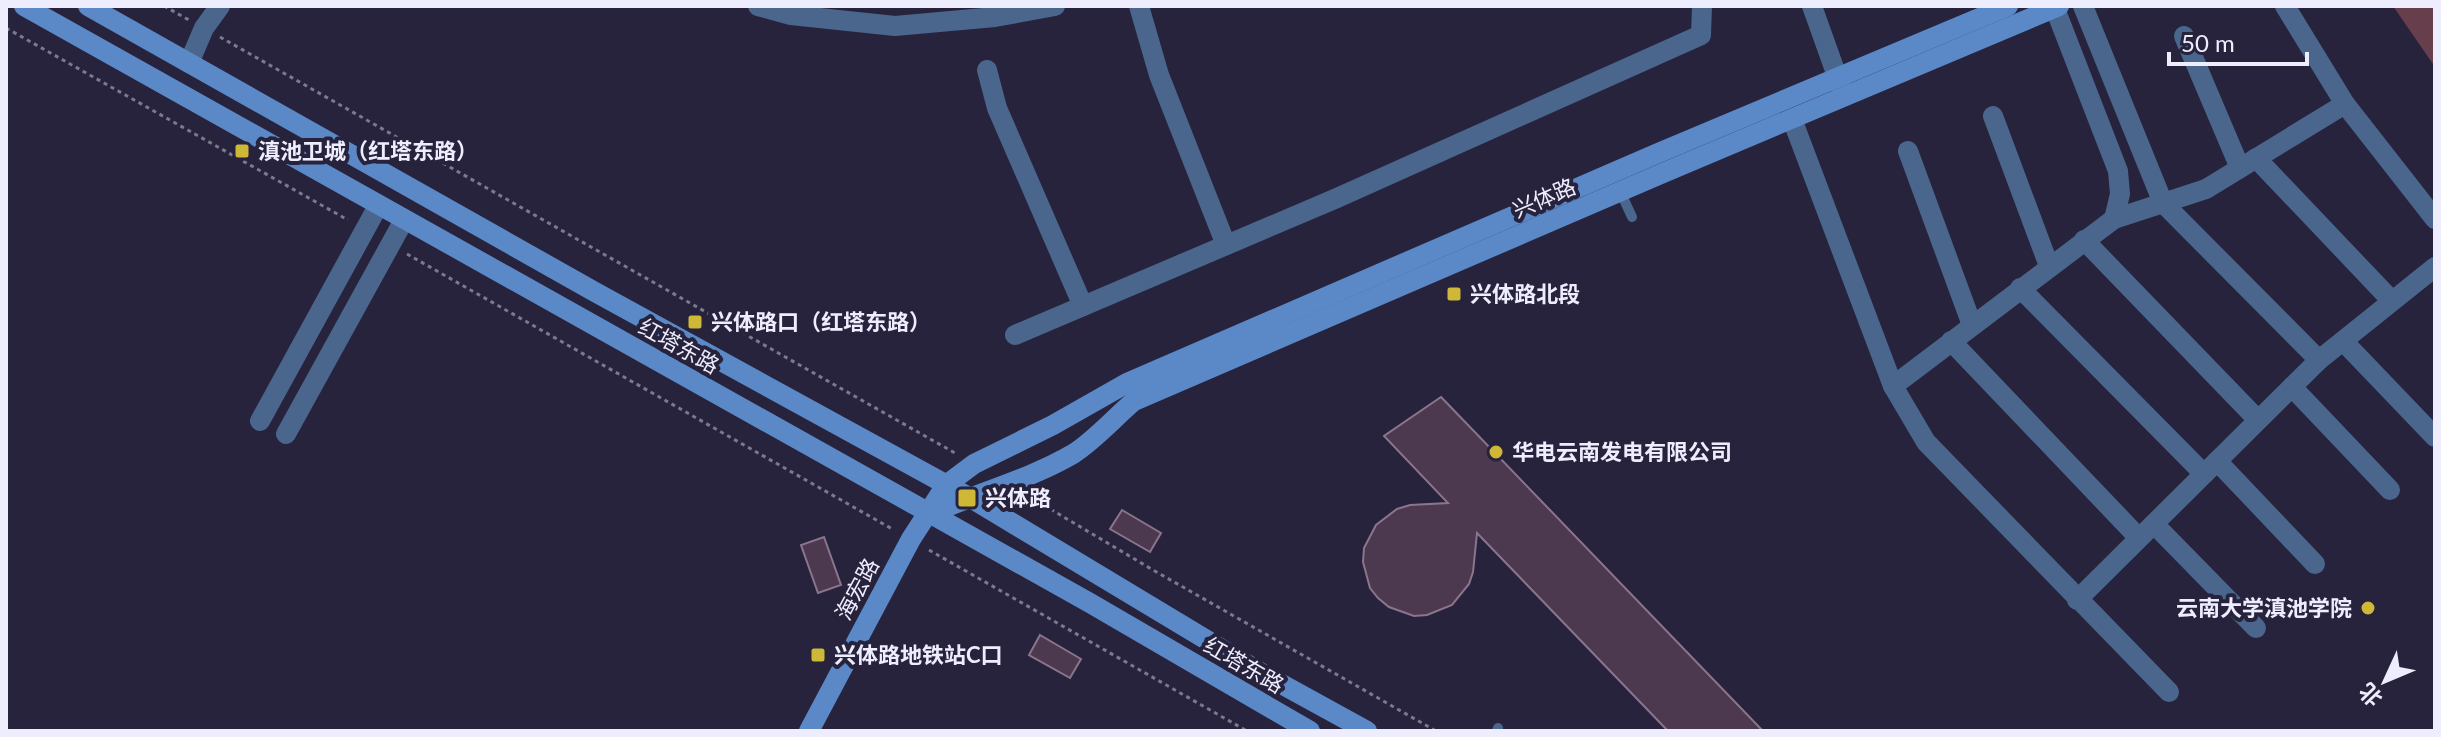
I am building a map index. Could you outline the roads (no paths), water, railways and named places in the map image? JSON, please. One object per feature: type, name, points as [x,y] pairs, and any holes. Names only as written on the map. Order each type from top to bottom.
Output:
[{"type":"main road","name":"红塔东路","points":[[24,6],[930,514],[1309,731]]},
{"type":"main road","name":"红塔东路","points":[[88,6],[595,292],[853,431],[1265,675],[1367,731]]},
{"type":"main road","name":"兴体路","points":[[930,514],[1009,484],[1074,453],[1134,401],[1616,182],[1792,119],[1841,88],[2008,6]]},
{"type":"main road","name":"兴体路","points":[[930,514],[946,485],[974,464],[1053,425],[1127,383],[1841,88],[2056,7]]},
{"type":"main road","name":"海宏路","points":[[809,731],[911,539],[930,514]]},
{"type":"street","points":[[189,63],[204,28],[220,6]]},
{"type":"street","points":[[758,6],[895,26],[995,17],[1055,6]]},
{"type":"street","points":[[1139,6],[1159,75],[1226,245]]},
{"type":"street","points":[[1015,335],[1701,35],[1702,6]]},
{"type":"street","points":[[1812,6],[1841,88]]},
{"type":"street","points":[[2083,6],[2163,203],[2319,360]]},
{"type":"street","points":[[2285,6],[2345,104],[2435,219]]},
{"type":"street","points":[[2056,7],[2118,171],[2120,194],[2114,219]]},
{"type":"street","points":[[2184,36],[2248,163],[2392,301]]},
{"type":"street","points":[[987,70],[997,108],[1083,306]]},
{"type":"street","points":[[1893,386],[2114,219],[2206,189],[2345,104]]},
{"type":"street","points":[[1993,116],[2049,266]]},
{"type":"street","points":[[1792,119],[1893,386],[1926,442],[2169,692]]},
{"type":"street","points":[[1908,151],[1972,325]]},
{"type":"street","points":[[260,421],[378,206]]},
{"type":"street","points":[[286,434],[404,220]]},
{"type":"street","points":[[2084,240],[2258,420]]},
{"type":"street","points":[[2077,600],[2319,360],[2392,301],[2432,276]]},
{"type":"street","points":[[2020,288],[2315,564]]},
{"type":"street","points":[[1951,341],[2146,531],[2256,628]]},
{"type":"street","points":[[2343,341],[2435,437]]},
{"type":"street","points":[[2292,387],[2390,490]]},
{"type":"lane","points":[[1616,182],[1632,217]]},
{"type":"lane","points":[[260,421],[286,434]]},
{"type":"place","name":"滇池卫城（红塔东路）","points":[[242,151]]},
{"type":"place","name":"兴体路北段","points":[[1454,294]]},
{"type":"place","name":"兴体路口（红塔东路）","points":[[695,322]]},
{"type":"place","name":"华电云南发电有限公司","points":[[1496,452]]},
{"type":"place","name":"兴体路","points":[[967,498]]},
{"type":"place","name":"云南大学滇池学院","points":[[2368,608]]},
{"type":"place","name":"兴体路地铁站C口","points":[[818,655]]}]
